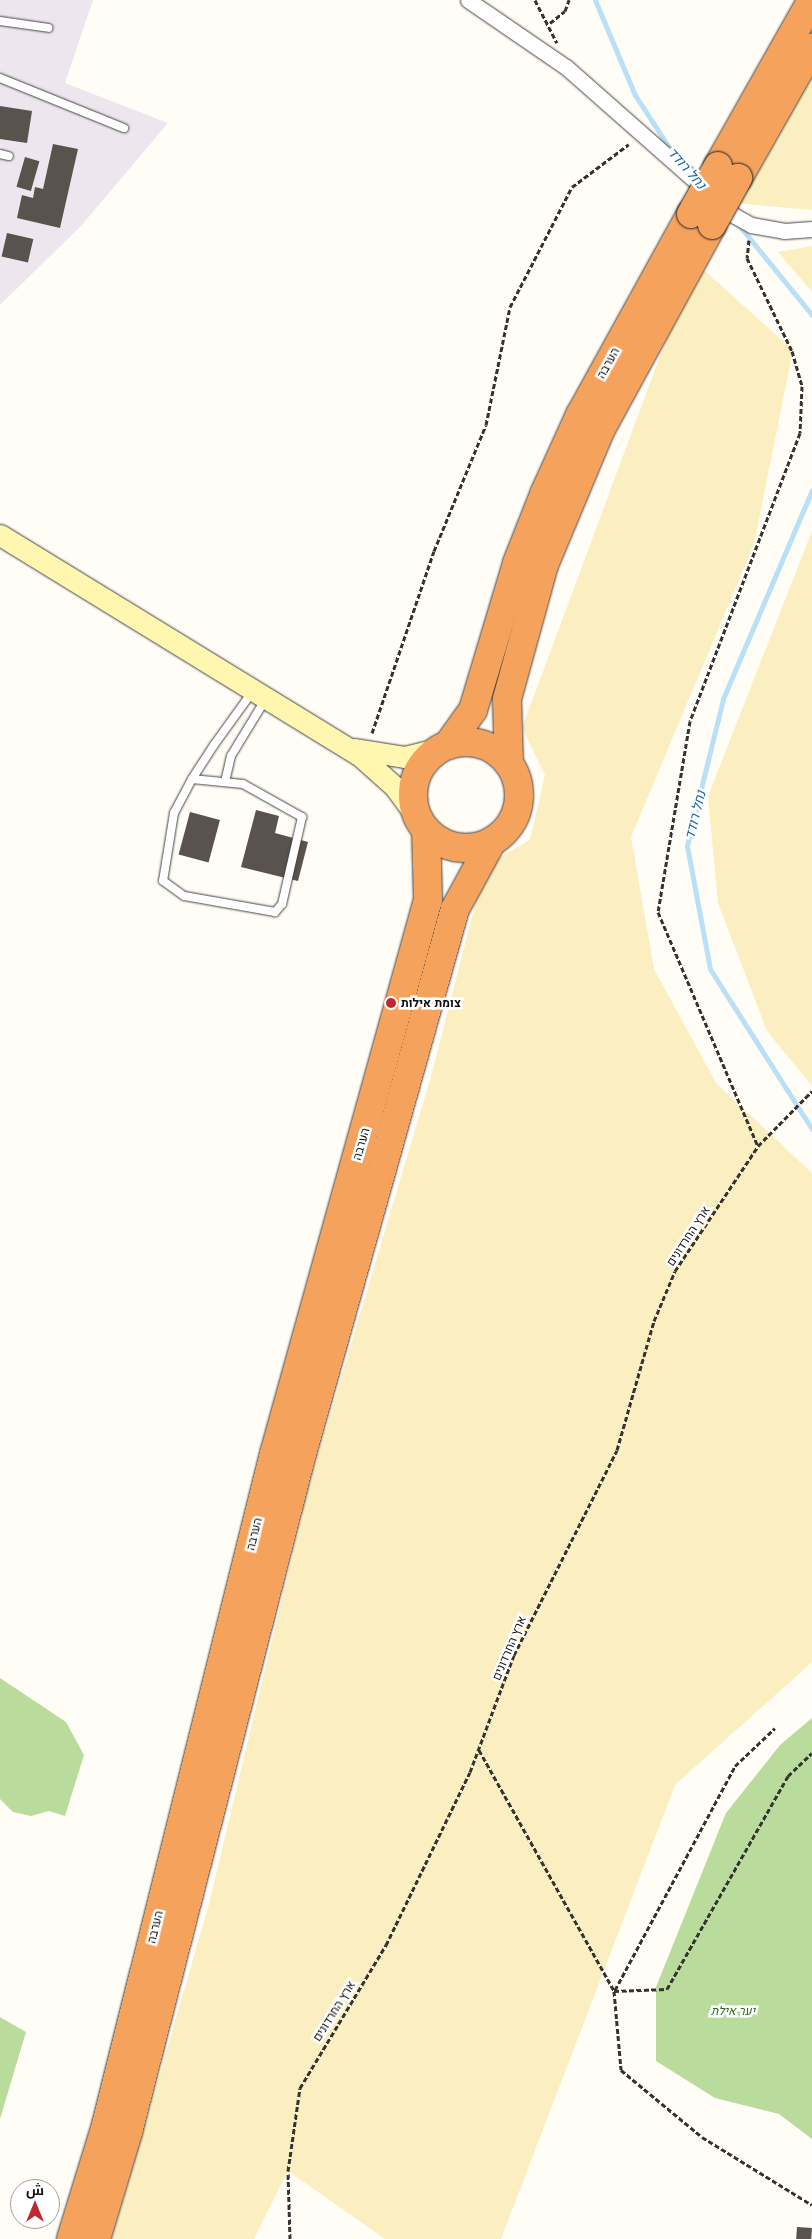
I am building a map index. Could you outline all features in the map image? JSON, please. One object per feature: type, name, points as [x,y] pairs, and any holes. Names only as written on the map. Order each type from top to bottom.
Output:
[{"type":"highway","name":"הערבה","points":[[71,2239],[108,2116],[274,1454],[428,900],[422,823],[413,787],[426,759],[443,747],[473,710],[517,563],[557,466],[728,172],[812,0]]},
{"type":"highway","name":"הערבה","points":[[728,172],[812,48]]},
{"type":"highway","name":"הערבה","points":[[96,2239],[128,2132],[300,1461],[455,909],[492,841],[513,820],[518,806],[519,792],[510,764],[507,699],[544,565],[601,430],[701,219]]},
{"type":"highway","points":[[443,747],[487,746],[510,764]]},
{"type":"highway","points":[[422,823],[450,845],[464,848],[492,841]]},
{"type":"street","points":[[468,0],[566,67],[644,137],[751,225],[812,229]]},
{"type":"street","points":[[0,535],[356,750],[395,787],[422,823]]},
{"type":"street","points":[[356,750],[406,757],[443,747]]},
{"type":"lane","points":[[0,21],[49,28]]},
{"type":"lane","points":[[0,78],[124,128]]},
{"type":"lane","points":[[0,154],[9,156]]},
{"type":"lane","points":[[192,779],[243,784],[302,816],[282,904],[275,912],[184,896],[163,881],[174,813],[192,779],[261,693]]},
{"type":"lane","points":[[225,782],[231,756],[261,693]]},
{"type":"path","points":[[535,0],[550,23],[565,11],[569,0]]},
{"type":"path","points":[[356,750],[486,424],[510,308],[572,187],[644,137]]},
{"type":"path","points":[[751,225],[747,258],[792,351],[802,386],[800,433],[690,721],[658,912],[758,1146]]},
{"type":"path","name":"ארץ החרדונים","points":[[290,2239],[288,2162],[300,2088],[386,1945],[478,1750],[514,1655],[617,1450],[654,1321],[675,1271],[758,1146],[812,1091]]},
{"type":"path","points":[[614,1991],[735,1766],[775,1728]]},
{"type":"path","points":[[478,1750],[614,1991],[621,2070],[702,2137],[810,2204]]},
{"type":"path","points":[[614,1991],[666,1989],[788,1776],[812,1753]]},
{"type":"shaded area","points":[[0,0],[93,0],[65,83],[168,123],[81,226],[0,305]]},
{"type":"green space","points":[[0,1678],[66,1722],[84,1755],[65,1816],[49,1811],[31,1816],[13,1812],[0,1799]]},
{"type":"green space","name":"יער אילת","points":[[812,1718],[812,2139],[779,2114],[715,2098],[656,2061],[656,1987],[726,1813],[780,1745]]},
{"type":"green space","points":[[0,2017],[26,2032],[0,2119]]},
{"type":"sand","points":[[812,73],[812,210],[736,203]]},
{"type":"sand","points":[[812,246],[812,292],[778,252]]},
{"type":"sand","points":[[695,262],[793,350],[754,544],[631,837],[654,969],[716,1083],[812,1173],[812,1662],[675,1785],[501,2239],[385,2239],[288,2171],[254,2239],[112,2239],[209,1904],[309,1485],[432,1073],[485,866],[530,840],[545,775],[522,728]]},
{"type":"sand","points":[[812,531],[812,1086],[767,1031],[718,903],[708,796]]},
{"type":"building","points":[[0,106],[32,111],[27,143],[0,139]]},
{"type":"building","points":[[53,144],[78,149],[60,228],[17,218],[22,195],[33,198],[35,187],[43,189]]},
{"type":"building","points":[[25,157],[39,161],[31,191],[16,187]]},
{"type":"building","points":[[7,233],[33,239],[28,262],[2,256]]},
{"type":"building","points":[[256,810],[279,816],[275,833],[308,842],[298,881],[241,867]]},
{"type":"building","points":[[190,812],[220,820],[209,863],[179,855]]},
{"type":"building","points":[[797,2227],[812,2228],[811,2239],[796,2239]]},
{"type":"waterway","name":"נחל רודד","points":[[595,0],[635,95],[672,152]]},
{"type":"waterway","name":"נחל רודד","points":[[738,224],[812,315]]},
{"type":"waterway","name":"נחל רודד","points":[[812,490],[723,699],[687,846],[710,969],[812,1129]]},
{"type":"place","name":"צומת אילות","points":[[391,1003]]}]
